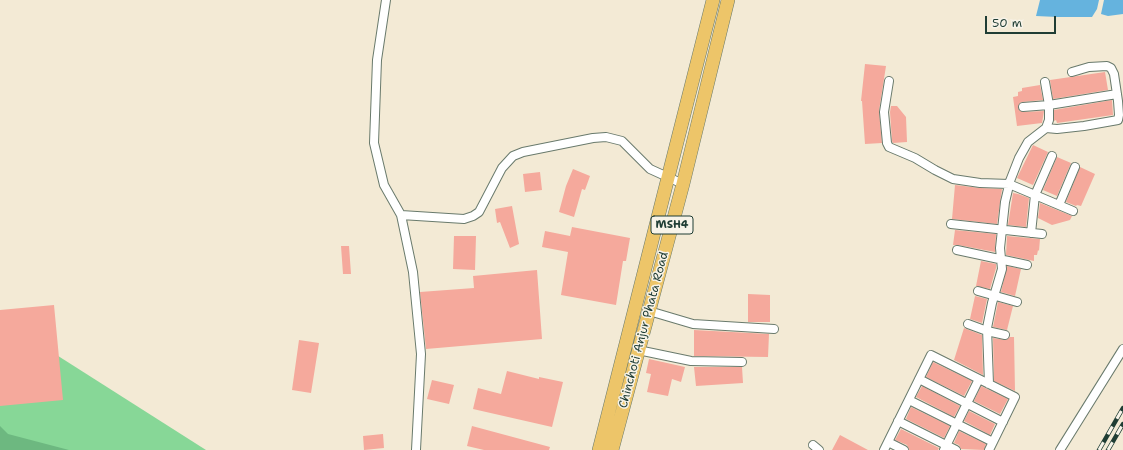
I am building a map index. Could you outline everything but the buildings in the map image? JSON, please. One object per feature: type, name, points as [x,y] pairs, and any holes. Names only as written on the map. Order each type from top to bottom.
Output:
[{"type":"main road","name":"Chinchoti Anjur Phata Road","points":[[599,450],[713,0]]},
{"type":"main road","name":"Chinchoti Anjur Phata Road","points":[[612,450],[683,184],[728,0]]},
{"type":"street","points":[[386,0],[377,60],[374,143],[384,185],[401,215],[413,272],[421,354],[416,450]]},
{"type":"street","points":[[1046,128],[1057,129],[1077,127],[1118,120],[1117,94],[1114,74],[1111,68],[1107,66],[1089,67],[1072,72]]},
{"type":"street","points":[[889,81],[884,112],[887,143],[889,147],[916,158],[953,179],[980,183],[1009,184],[1073,211]]},
{"type":"street","points":[[989,384],[987,331],[994,296],[1002,269],[1000,248],[1005,202],[1009,184],[1019,158],[1028,142],[1046,128],[1049,120],[1049,105],[1045,82]]},
{"type":"street","points":[[1023,107],[1049,105],[1117,94]]},
{"type":"street","points":[[401,215],[464,219],[473,216],[480,212],[502,168],[513,156],[523,152],[593,138],[606,137],[622,141],[650,169],[683,184]]},
{"type":"street","points":[[1031,233],[1035,195],[1052,156]]},
{"type":"street","points":[[1059,205],[1075,168]]},
{"type":"street","points":[[951,224],[1042,234]]},
{"type":"street","points":[[957,250],[1027,265]]},
{"type":"street","points":[[978,291],[1017,302]]},
{"type":"street","points":[[649,311],[693,324],[774,329]]},
{"type":"street","points":[[968,324],[987,331],[1005,335]]},
{"type":"street","points":[[1060,450],[1123,349]]},
{"type":"street","points":[[638,350],[690,361],[742,362]]},
{"type":"street","points":[[884,450],[931,355],[1015,398],[989,450]]},
{"type":"street","points":[[919,379],[1003,422]]},
{"type":"street","points":[[945,448],[979,379]]},
{"type":"street","points":[[909,400],[993,442]]},
{"type":"street","points":[[898,421],[945,448],[956,450]]},
{"type":"street","points":[[888,442],[904,450]]},
{"type":"green space","points":[[0,319],[206,450],[0,450]]},
{"type":"green space","points":[[0,426],[8,434],[69,450],[0,450]]},
{"type":"water","points":[[1040,0],[1099,0],[1097,9],[1092,17],[1057,17],[1036,16]]},
{"type":"water","points":[[1104,0],[1123,0],[1123,14],[1108,16],[1101,14]]},
{"type":"railway","points":[[1099,450],[1123,408]]},
{"type":"railway","points":[[1108,450],[1123,424]]}]
